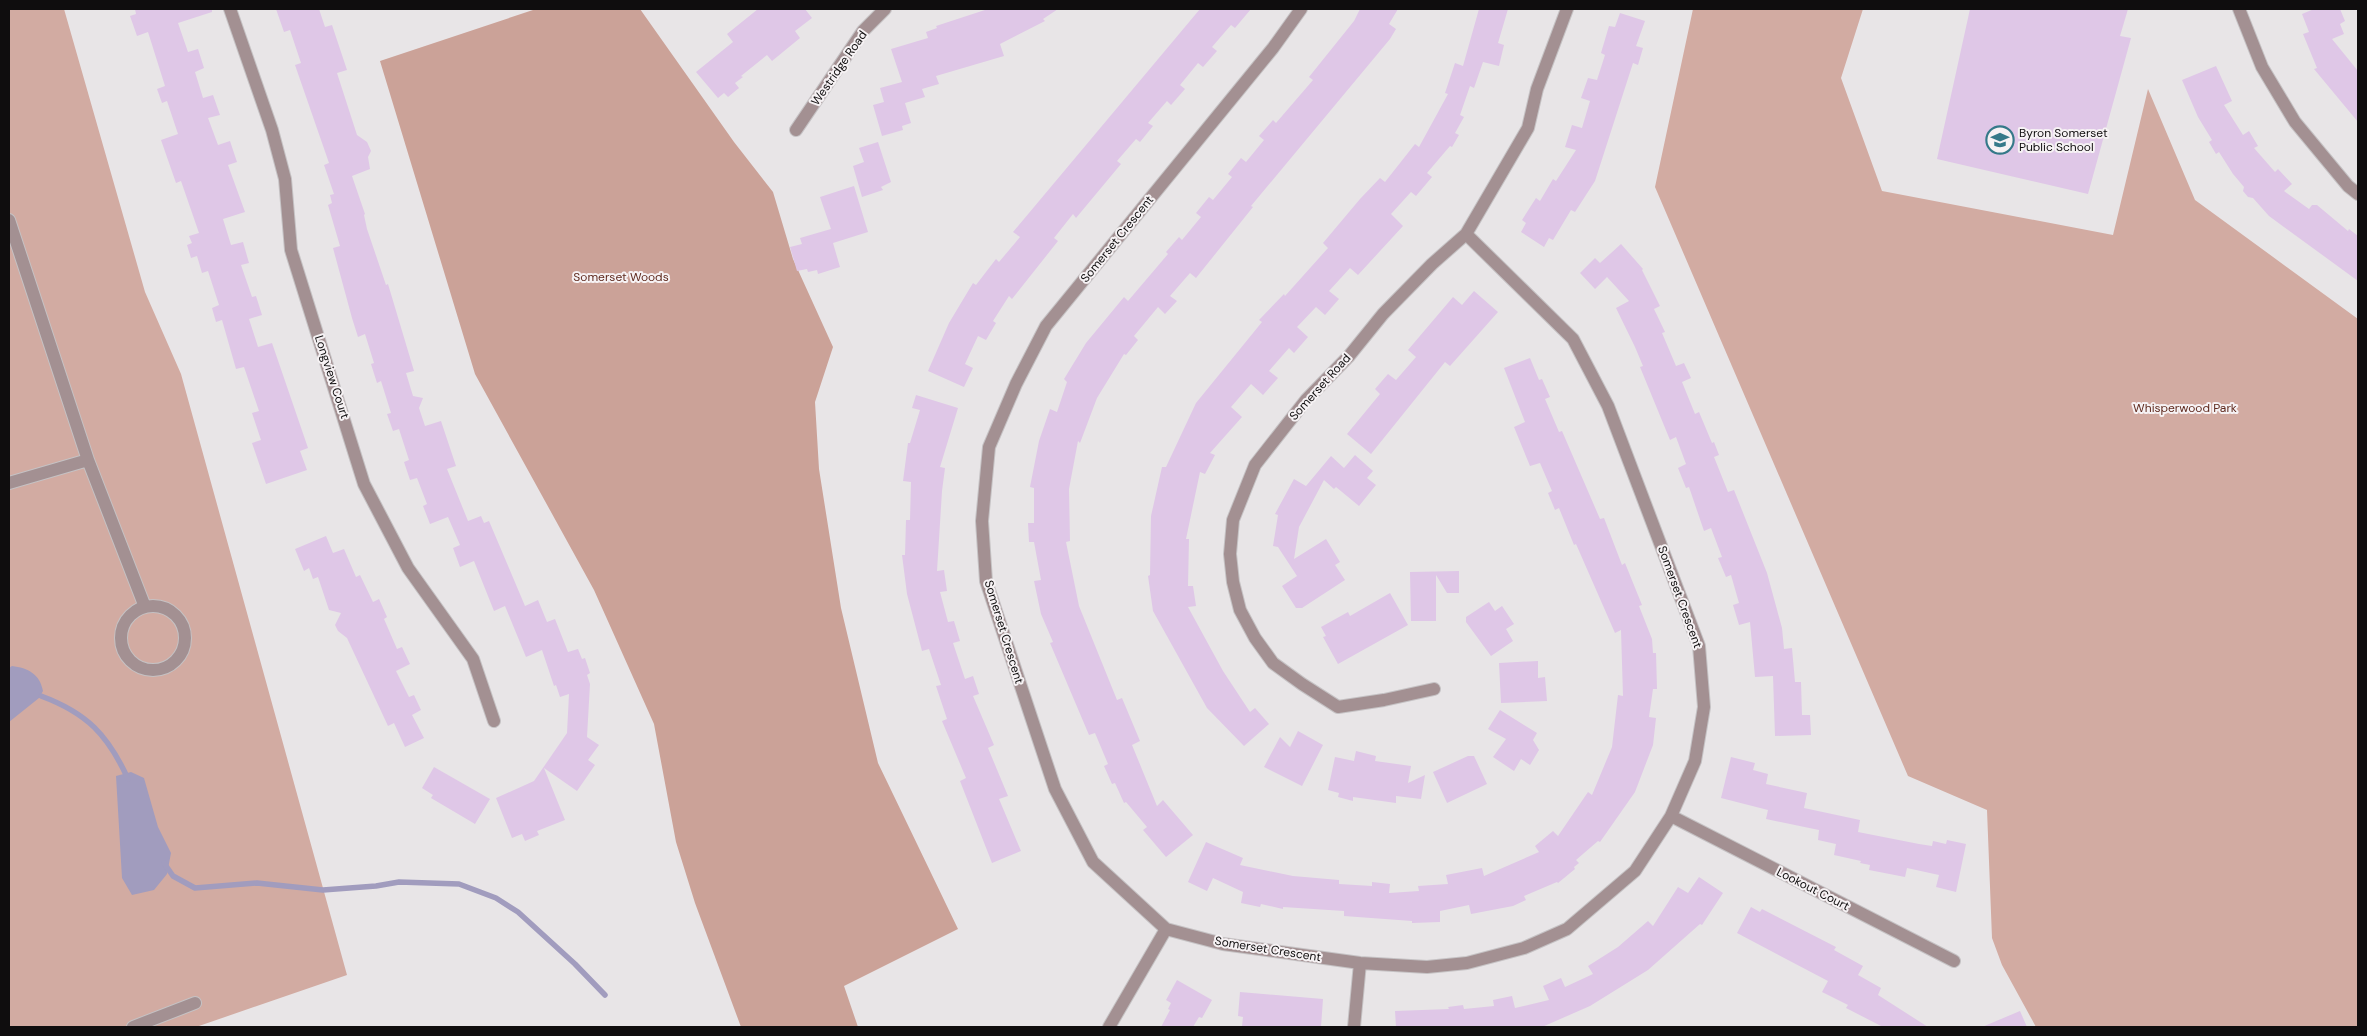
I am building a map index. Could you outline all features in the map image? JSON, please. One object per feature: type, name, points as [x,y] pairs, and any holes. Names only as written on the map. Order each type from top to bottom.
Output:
[{"type":"street","name":"Longview Court","points":[[230,9],[272,130],[285,178],[291,250],[364,484],[408,568],[474,659],[494,721]]},
{"type":"street","name":"Westridge Road","points":[[796,130],[863,31],[885,9]]},
{"type":"street","name":"Somerset Crescent","points":[[1302,9],[1273,48],[1046,326],[1016,384],[989,447],[982,521],[986,581],[1055,789],[1093,862],[1166,928],[1223,944],[1360,963],[1427,967],[1467,963],[1524,948],[1567,929],[1635,872],[1671,816],[1695,761],[1704,708],[1699,646],[1608,406],[1573,339],[1466,234]]},
{"type":"street","name":"Somerset Road","points":[[1434,689],[1384,700],[1338,707],[1273,663],[1255,638],[1240,610],[1233,582],[1230,554],[1233,520],[1255,466],[1306,400],[1349,356],[1383,314],[1432,264],[1466,234],[1528,128],[1537,89],[1567,9]]},
{"type":"street","points":[[2239,9],[2262,67],[2295,122],[2348,186],[2358,194]]},
{"type":"street","points":[[9,220],[88,460],[145,607]]},
{"type":"street","points":[[9,483],[88,460]]},
{"type":"street","points":[[156,606],[166,609],[182,623],[185,632],[185,643],[176,661],[157,670],[137,666],[123,650],[122,628],[135,611],[145,607],[156,606]]},
{"type":"street","name":"Lookout Court","points":[[1671,816],[1954,961]]},
{"type":"street","points":[[1109,1027],[1166,928]]},
{"type":"street","points":[[1354,1027],[1360,963]]},
{"type":"street","points":[[133,1027],[195,1002]]},
{"type":"green space","points":[[9,9],[64,9],[145,292],[181,374],[347,975],[196,1027],[9,1027]]},
{"type":"green space","name":"Somerset Woods","points":[[536,9],[640,9],[734,142],[773,192],[793,259],[833,347],[815,402],[819,469],[841,608],[878,763],[958,929],[844,986],[858,1027],[741,1027],[695,903],[676,842],[654,724],[594,590],[475,374],[380,61]]},
{"type":"green space","name":"Whisperwood Park","points":[[1693,9],[1863,9],[1841,78],[1882,191],[2113,235],[2148,89],[2195,200],[2358,319],[2358,1027],[2036,1027],[2002,965],[1992,938],[1987,810],[1908,776],[1655,187]]},
{"type":"shaded area","points":[[12,666],[28,670],[36,676],[43,691],[39,698],[9,722],[9,668]]},
{"type":"shaded area","points":[[131,772],[144,778],[158,827],[171,853],[167,874],[154,890],[132,895],[122,878],[116,776]]},
{"type":"building","points":[[135,9],[212,9],[212,12],[178,23],[188,52],[198,49],[204,68],[195,72],[203,98],[213,95],[220,115],[208,118],[218,145],[230,141],[237,162],[228,165],[245,212],[223,219],[231,245],[243,242],[249,263],[241,265],[252,297],[256,296],[262,315],[249,319],[258,347],[272,343],[308,448],[300,451],[307,470],[266,484],[252,443],[261,440],[252,413],[259,411],[244,367],[236,369],[222,320],[216,322],[212,308],[219,305],[208,271],[202,273],[197,256],[191,258],[187,245],[192,243],[189,236],[199,233],[181,181],[176,183],[161,140],[178,134],[167,101],[162,103],[157,89],[165,86],[148,32],[137,36],[130,16],[136,14]]},
{"type":"building","points":[[276,9],[319,9],[325,27],[332,25],[347,70],[337,73],[357,135],[367,142],[371,151],[368,157],[370,169],[352,176],[365,214],[367,229],[386,285],[388,284],[414,371],[406,373],[413,396],[423,398],[419,408],[425,426],[441,421],[456,466],[447,469],[468,521],[481,516],[484,523],[489,521],[525,606],[538,600],[547,622],[555,619],[568,652],[578,649],[582,659],[585,658],[590,673],[587,675],[590,684],[587,737],[599,745],[588,760],[595,765],[577,791],[544,768],[565,820],[537,831],[539,835],[525,841],[522,834],[512,838],[496,798],[534,781],[567,733],[569,694],[560,697],[556,685],[554,686],[542,650],[526,657],[505,606],[494,611],[474,561],[460,567],[453,548],[460,545],[448,517],[430,524],[423,506],[427,504],[417,478],[410,480],[404,462],[409,460],[399,429],[393,431],[387,414],[391,413],[381,381],[377,383],[371,364],[374,363],[365,334],[358,337],[352,318],[333,248],[340,246],[328,205],[332,203],[330,195],[334,194],[324,165],[329,163],[295,65],[301,63],[290,30],[284,32]]},
{"type":"building","points":[[758,9],[805,9],[812,18],[795,31],[800,38],[772,61],[767,55],[735,83],[739,88],[728,97],[724,93],[718,98],[696,72],[733,42],[727,34]]},
{"type":"building","points":[[988,9],[1058,9],[1043,19],[1045,21],[1000,44],[1004,56],[936,76],[939,84],[922,89],[925,97],[905,103],[911,123],[902,126],[903,130],[882,136],[873,105],[884,102],[880,88],[902,82],[891,49],[928,38],[926,32],[937,28],[936,26]]},
{"type":"building","points":[[1200,9],[1251,9],[1235,28],[1231,25],[1212,47],[1217,51],[1203,67],[1198,63],[1180,85],[1185,89],[1171,105],[1167,101],[1148,123],[1153,126],[1140,142],[1136,139],[1117,161],[1121,164],[1076,218],[1073,214],[1054,238],[1058,241],[1012,299],[1009,296],[993,321],[996,323],[986,340],[978,336],[965,364],[973,368],[964,387],[928,371],[949,323],[973,283],[976,285],[996,259],[999,262],[1020,237],[1013,232]]},
{"type":"building","points":[[1360,9],[1398,9],[1389,24],[1396,29],[1390,39],[1251,206],[1253,207],[1196,278],[1190,273],[1170,296],[1177,301],[1165,314],[1158,307],[1134,336],[1138,340],[1126,355],[1124,354],[1097,398],[1080,443],[1078,441],[1069,489],[1070,541],[1066,542],[1079,606],[1117,700],[1122,698],[1140,741],[1132,745],[1157,806],[1163,800],[1193,835],[1166,857],[1143,830],[1147,827],[1126,802],[1124,803],[1115,783],[1112,784],[1104,766],[1108,764],[1095,733],[1089,735],[1050,643],[1053,642],[1041,614],[1034,581],[1041,580],[1034,542],[1029,542],[1028,523],[1034,523],[1034,488],[1030,487],[1039,441],[1050,409],[1057,412],[1067,382],[1064,379],[1086,343],[1124,297],[1128,301],[1168,254],[1166,252],[1179,237],[1182,240],[1201,217],[1196,213],[1209,197],[1213,200],[1232,177],[1228,174],[1241,158],[1246,162],[1264,140],[1259,136],[1273,120],[1276,123],[1313,80],[1309,77],[1354,21]]},
{"type":"building","points":[[1479,9],[1508,9],[1498,43],[1504,45],[1499,66],[1483,62],[1474,88],[1470,86],[1460,115],[1464,117],[1455,133],[1459,135],[1452,147],[1450,146],[1427,173],[1432,177],[1416,196],[1411,192],[1391,214],[1403,226],[1358,275],[1350,268],[1329,291],[1339,299],[1325,315],[1316,307],[1297,327],[1308,337],[1294,353],[1289,348],[1269,371],[1278,378],[1263,395],[1251,384],[1231,407],[1242,417],[1210,453],[1215,455],[1205,474],[1200,472],[1186,539],[1189,539],[1188,586],[1193,586],[1196,606],[1188,607],[1223,671],[1250,712],[1255,708],[1269,724],[1244,746],[1207,708],[1153,611],[1148,576],[1150,575],[1151,516],[1162,467],[1166,467],[1196,403],[1262,322],[1259,320],[1284,294],[1285,296],[1328,248],[1323,243],[1360,199],[1380,178],[1385,182],[1415,144],[1419,147],[1448,94],[1445,93],[1455,63],[1463,66]]},
{"type":"building","points":[[1970,9],[2128,9],[2120,36],[2131,38],[2088,194],[1937,159]]},
{"type":"building","points":[[2314,9],[2340,9],[2345,21],[2340,24],[2344,34],[2332,39],[2358,71],[2358,122],[2314,69],[2317,68],[2303,34],[2309,32],[2302,14]]},
{"type":"building","points":[[1620,13],[1645,21],[1636,46],[1643,48],[1638,65],[1633,63],[1595,181],[1575,212],[1571,210],[1553,240],[1549,238],[1544,247],[1521,232],[1526,223],[1522,220],[1536,198],[1540,201],[1553,179],[1556,181],[1576,150],[1565,147],[1572,125],[1582,128],[1590,101],[1581,98],[1588,78],[1597,80],[1605,55],[1601,53],[1609,26],[1615,27]]},
{"type":"building","points":[[2216,66],[2232,101],[2224,105],[2243,135],[2249,131],[2258,146],[2254,148],[2275,172],[2278,169],[2292,184],[2284,191],[2309,209],[2312,205],[2317,205],[2348,231],[2349,229],[2358,236],[2358,281],[2269,216],[2253,198],[2248,197],[2243,191],[2244,187],[2219,152],[2216,154],[2209,142],[2212,140],[2198,117],[2182,80]]},
{"type":"building","points":[[878,142],[891,182],[881,187],[883,190],[862,197],[853,166],[864,162],[859,148]]},
{"type":"building","points":[[854,186],[868,232],[833,243],[840,267],[818,274],[817,270],[808,272],[807,269],[797,271],[790,247],[802,244],[800,238],[831,229],[820,197]]},
{"type":"building","points":[[1621,244],[1643,269],[1660,306],[1654,309],[1665,332],[1662,333],[1676,366],[1684,363],[1691,378],[1682,382],[1695,414],[1699,412],[1712,443],[1714,442],[1719,455],[1714,457],[1728,492],[1734,490],[1767,573],[1782,628],[1784,649],[1792,648],[1795,682],[1801,682],[1802,715],[1810,715],[1811,735],[1775,736],[1773,676],[1755,677],[1750,622],[1739,625],[1733,605],[1739,603],[1731,575],[1726,577],[1718,558],[1722,557],[1711,528],[1704,531],[1689,487],[1686,488],[1678,468],[1686,464],[1676,437],[1670,440],[1640,367],[1643,366],[1616,308],[1629,301],[1607,277],[1595,289],[1580,273],[1595,258],[1600,263]]},
{"type":"building","points":[[1474,291],[1498,312],[1450,366],[1445,362],[1371,454],[1347,434],[1380,394],[1375,389],[1388,374],[1396,380],[1416,357],[1408,350],[1453,297],[1462,305]]},
{"type":"building","points":[[1530,358],[1539,380],[1542,379],[1550,397],[1545,399],[1559,432],[1562,431],[1600,519],[1604,518],[1622,565],[1625,563],[1642,605],[1639,606],[1652,639],[1653,653],[1656,653],[1657,689],[1653,689],[1649,717],[1656,718],[1653,745],[1635,792],[1600,842],[1598,841],[1576,860],[1579,863],[1574,867],[1575,869],[1558,883],[1524,896],[1526,900],[1513,906],[1471,914],[1469,905],[1440,911],[1440,922],[1412,923],[1412,921],[1344,916],[1344,911],[1283,907],[1283,909],[1261,904],[1260,907],[1241,903],[1243,892],[1213,878],[1207,891],[1188,882],[1206,842],[1243,858],[1240,865],[1293,876],[1339,880],[1339,884],[1372,886],[1372,882],[1390,884],[1389,893],[1419,891],[1418,886],[1448,884],[1446,875],[1482,868],[1484,876],[1539,852],[1535,846],[1553,831],[1558,836],[1588,792],[1592,795],[1612,747],[1618,695],[1623,696],[1621,630],[1615,633],[1559,508],[1555,510],[1548,493],[1552,491],[1540,463],[1530,466],[1514,427],[1525,422],[1504,368]]},
{"type":"building","points":[[916,395],[958,408],[940,467],[945,468],[937,571],[944,570],[947,591],[940,592],[948,622],[954,621],[960,641],[953,643],[965,679],[973,676],[979,694],[973,696],[994,745],[988,748],[1008,796],[999,799],[1021,851],[992,863],[960,781],[966,778],[942,721],[947,719],[936,686],[941,685],[929,649],[922,651],[907,594],[902,555],[905,555],[906,520],[910,520],[911,482],[903,481],[908,443],[910,443],[920,410],[912,408]]},
{"type":"building","points":[[1355,455],[1373,471],[1367,478],[1376,485],[1359,506],[1336,487],[1334,489],[1324,480],[1299,527],[1294,559],[1326,539],[1340,562],[1335,565],[1345,580],[1302,608],[1296,608],[1282,586],[1297,576],[1278,547],[1273,546],[1278,515],[1275,514],[1294,479],[1306,486],[1331,456],[1344,468]]},
{"type":"building","points":[[326,536],[333,553],[344,549],[356,577],[360,575],[373,602],[379,599],[387,617],[384,619],[397,649],[402,647],[410,664],[396,671],[409,697],[414,695],[421,710],[412,715],[424,738],[405,747],[394,723],[388,726],[347,638],[338,631],[335,625],[341,613],[329,610],[318,577],[313,579],[309,568],[304,571],[295,549]]},
{"type":"building","points":[[1459,571],[1459,593],[1447,593],[1436,575],[1436,621],[1411,621],[1410,572]]},
{"type":"building","points":[[1390,593],[1408,625],[1338,664],[1323,637],[1326,636],[1321,627],[1348,612],[1350,616]]},
{"type":"building","points":[[1489,602],[1495,611],[1502,606],[1514,624],[1506,629],[1513,641],[1491,656],[1466,622],[1466,617]]},
{"type":"building","points":[[1538,661],[1538,678],[1545,677],[1547,701],[1501,703],[1499,663]]},
{"type":"building","points":[[1500,710],[1537,733],[1533,740],[1539,750],[1530,765],[1521,759],[1514,771],[1493,757],[1506,739],[1488,729]]},
{"type":"building","points":[[1298,731],[1323,745],[1302,786],[1264,767],[1280,737],[1290,747]]},
{"type":"building","points":[[1356,751],[1376,756],[1375,761],[1411,766],[1408,783],[1425,775],[1421,799],[1396,796],[1396,803],[1353,797],[1353,801],[1338,797],[1339,793],[1328,790],[1335,757],[1354,761]]},
{"type":"building","points":[[1468,756],[1474,756],[1487,784],[1447,803],[1433,772]]},
{"type":"building","points":[[1731,757],[1755,763],[1753,770],[1768,774],[1766,784],[1807,793],[1804,808],[1860,820],[1858,832],[1932,846],[1933,841],[1946,844],[1947,840],[1966,844],[1956,892],[1936,887],[1939,875],[1907,868],[1905,877],[1869,870],[1870,865],[1860,863],[1861,861],[1834,855],[1836,844],[1818,840],[1819,830],[1766,819],[1768,810],[1721,798]]},
{"type":"building","points":[[434,767],[490,799],[475,824],[431,798],[433,795],[422,788]]},
{"type":"building","points":[[1699,877],[1723,893],[1702,925],[1700,924],[1648,970],[1590,1006],[1542,1027],[1396,1027],[1395,1011],[1449,1009],[1448,1007],[1463,1005],[1464,1009],[1494,1006],[1493,1000],[1512,996],[1515,1008],[1549,1000],[1543,986],[1561,978],[1565,987],[1593,974],[1588,966],[1618,947],[1648,921],[1653,926],[1678,887],[1688,893]]},
{"type":"building","points":[[1751,907],[1760,912],[1762,909],[1836,947],[1834,950],[1863,966],[1858,975],[1881,988],[1878,995],[1928,1027],[1883,1027],[1846,1008],[1848,1005],[1822,992],[1828,981],[1737,933]]},
{"type":"building","points":[[1177,980],[1212,1000],[1202,1018],[1199,1017],[1193,1027],[1161,1027],[1170,1010],[1168,1009],[1171,1003],[1166,1000]]},
{"type":"building","points":[[1240,992],[1323,999],[1321,1027],[1242,1026],[1243,1017],[1238,1016]]},
{"type":"building","points":[[2020,1011],[2027,1027],[1982,1027]]},
{"type":"waterway","points":[[41,696],[71,710],[94,727],[112,750],[128,779]]},
{"type":"waterway","points":[[164,863],[173,876],[195,888],[257,883],[323,890],[376,886],[399,882],[459,884],[496,898],[518,912],[575,964],[605,995]]},
{"type":"place","name":"Byron Somerset Public School","points":[[2000,140]]}]
